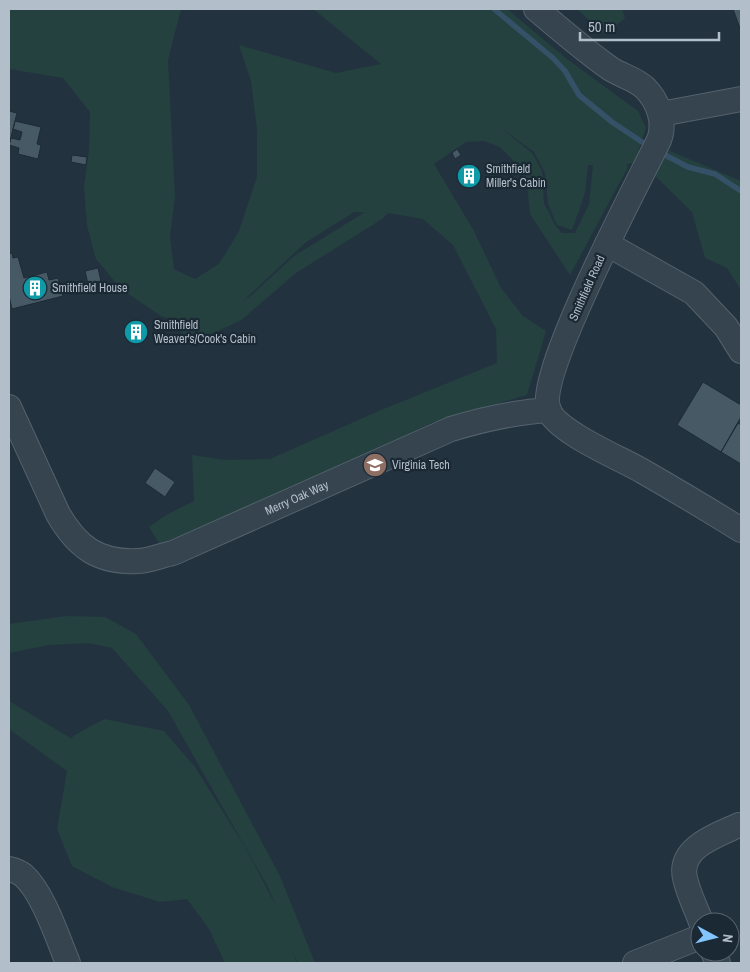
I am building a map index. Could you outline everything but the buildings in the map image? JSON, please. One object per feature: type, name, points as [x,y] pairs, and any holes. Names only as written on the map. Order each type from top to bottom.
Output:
[{"type":"street","points":[[536,9],[606,65],[645,88],[660,114],[741,99]]},
{"type":"street","name":"Smithfield Road","points":[[549,410],[549,395],[557,358],[606,244],[659,140],[662,127],[660,114]]},
{"type":"street","points":[[606,244],[694,293],[726,327],[741,351]]},
{"type":"street","name":"Merry Oak Way","points":[[9,408],[58,514],[67,529],[84,548],[103,557],[140,561],[173,553],[451,429],[481,420],[549,410]]},
{"type":"street","points":[[549,410],[559,423],[572,433],[642,471],[741,530]]},
{"type":"street","points":[[697,912],[684,876],[687,858],[697,846],[739,825]]},
{"type":"street","points":[[9,869],[23,875],[33,887],[44,907],[68,963]]},
{"type":"street","points":[[635,963],[690,941]]},
{"type":"green space","points":[[9,9],[181,9],[168,60],[175,197],[170,236],[174,269],[195,279],[219,264],[239,231],[257,177],[257,129],[251,81],[239,45],[336,73],[381,64],[313,9],[507,9],[567,59],[638,111],[646,128],[634,163],[627,164],[627,169],[570,275],[530,214],[527,182],[514,161],[500,147],[484,141],[466,142],[434,164],[474,231],[501,288],[523,316],[546,331],[527,395],[431,423],[247,513],[160,545],[149,527],[166,515],[194,501],[192,455],[224,460],[270,459],[381,410],[497,363],[496,329],[453,245],[423,219],[388,213],[382,219],[296,273],[240,321],[202,338],[187,336],[175,328],[171,319],[161,316],[121,289],[96,259],[87,226],[84,187],[89,149],[90,112],[63,78],[9,69]],"holes":[[[501,128],[534,152],[545,173],[548,204],[557,225],[572,230],[585,193],[588,165],[593,165],[589,204],[575,233],[562,233],[555,225],[544,203],[542,171],[532,153]],[[354,212],[365,212],[294,256],[243,301],[305,243]]]},
{"type":"green space","points":[[577,9],[622,9],[625,18],[605,35]]},
{"type":"green space","points":[[665,149],[741,181],[741,290],[727,268],[705,258],[692,212],[655,176]]},
{"type":"green space","points":[[67,616],[105,617],[136,634],[189,705],[280,876],[315,963],[298,963],[293,953],[297,963],[225,963],[209,929],[187,899],[160,902],[112,887],[72,866],[57,829],[67,771],[9,729],[9,701],[72,739],[73,736],[104,719],[164,731],[195,767],[245,847],[276,906],[269,889],[168,711],[112,648],[88,643],[49,645],[9,653],[9,624]]},
{"type":"waterway","points":[[494,9],[553,58],[565,71],[579,95],[612,122],[642,142]]},
{"type":"waterway","points":[[665,155],[688,167],[715,174],[741,191]]},
{"type":"place","name":"Smithfield Miller's Cabin","points":[[469,176]]},
{"type":"place","name":"Smithfield House","points":[[35,288]]},
{"type":"place","name":"Smithfield Weaver's/Cook's Cabin","points":[[136,332]]},
{"type":"place","name":"Virginia Tech","points":[[375,465]]}]
